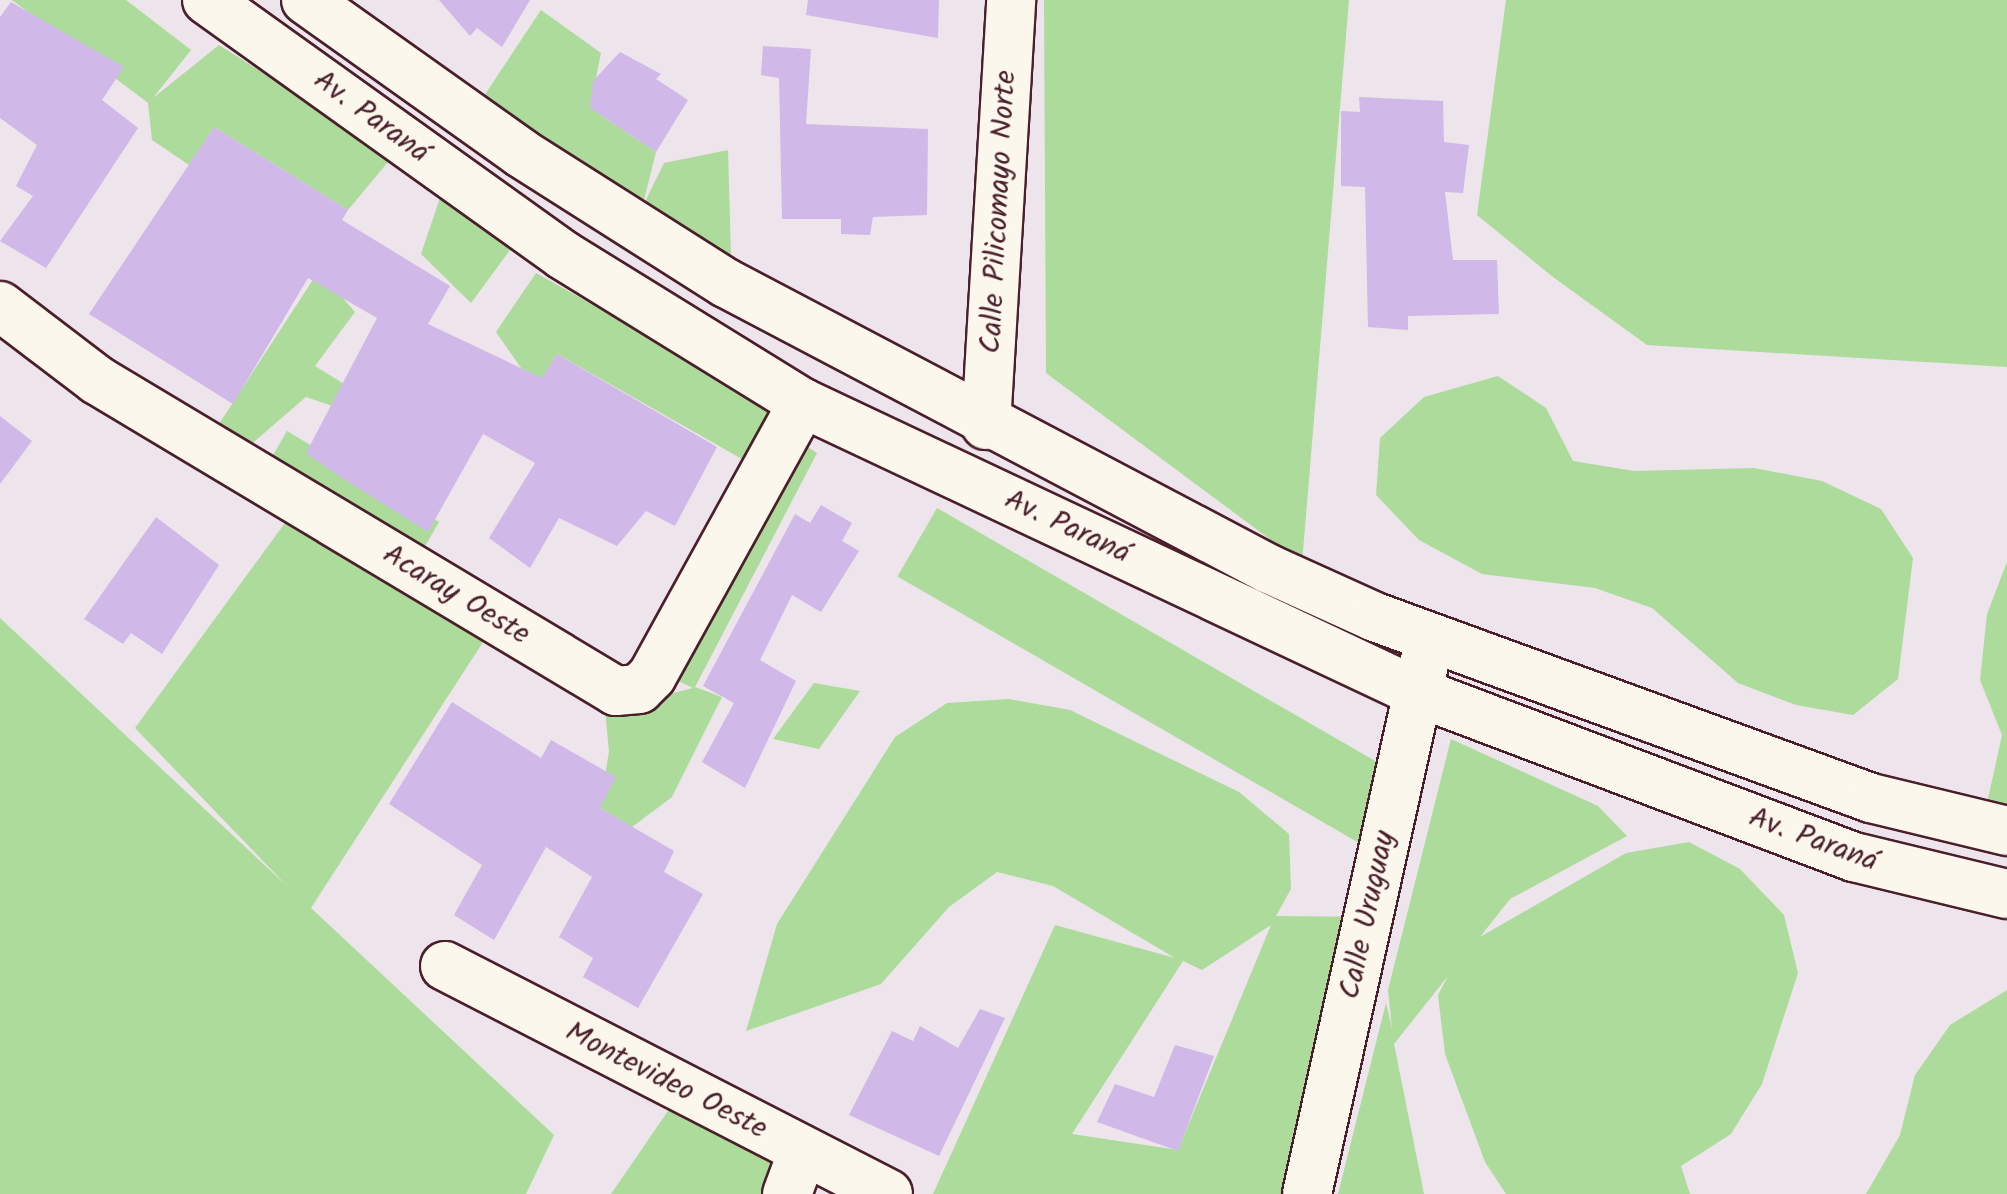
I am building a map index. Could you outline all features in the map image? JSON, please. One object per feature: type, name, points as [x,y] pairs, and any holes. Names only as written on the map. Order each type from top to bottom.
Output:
[{"type":"street","name":"Av. Paraná","points":[[206,0],[564,255],[804,402],[1417,692],[1854,857],[2007,894]]},
{"type":"street","name":"Av. Paraná","points":[[306,0],[726,283],[986,424],[1270,569],[1431,636],[1872,798],[2007,831]]},
{"type":"street","name":"Calle Pilicomayo Norte","points":[[986,424],[1011,0]]},
{"type":"street","points":[[348,101],[379,52]]},
{"type":"street","name":"Acaray Oeste","points":[[0,306],[97,380],[616,690],[638,689],[652,676],[804,402]]},
{"type":"street","name":"Calle Uruguay","points":[[1306,1194],[1431,636]]},
{"type":"street","name":"Montevideo Oeste","points":[[446,966],[795,1172],[888,1194]]},
{"type":"green space","points":[[12,0],[126,0],[191,50],[153,98],[219,45],[393,156],[348,210],[214,127],[189,165],[152,140],[148,103]]},
{"type":"green space","points":[[1044,0],[1349,0],[1302,563],[1046,373]]},
{"type":"green space","points":[[1506,0],[2007,0],[2007,367],[1647,345],[1553,277],[1477,215]]},
{"type":"green space","points":[[541,10],[601,53],[590,108],[656,152],[642,208],[664,163],[728,150],[731,256],[640,215],[476,108]]},
{"type":"green space","points":[[442,192],[510,250],[471,303],[421,254]]},
{"type":"green space","points":[[333,249],[341,296],[355,312],[315,366],[349,387],[338,408],[306,397],[241,453],[219,424]]},
{"type":"green space","points":[[536,273],[778,408],[749,463],[557,354],[541,380],[521,368],[496,332]]},
{"type":"green space","points":[[1498,376],[1546,408],[1573,461],[1634,471],[1754,468],[1822,481],[1881,509],[1913,558],[1898,679],[1853,715],[1796,705],[1738,683],[1652,608],[1595,588],[1482,574],[1419,540],[1376,495],[1380,438],[1424,397]]},
{"type":"green space","points":[[287,431],[439,522],[417,560],[269,462]]},
{"type":"green space","points":[[794,438],[817,453],[695,687],[722,697],[672,797],[632,827],[600,808],[609,751],[605,710],[693,688],[666,675]]},
{"type":"green space","points":[[937,508],[1411,782],[1371,850],[898,576]]},
{"type":"green space","points":[[293,512],[483,642],[311,908],[554,1135],[526,1194],[0,1194],[0,618],[287,886],[135,728]]},
{"type":"green space","points":[[2007,562],[2007,821],[1984,817],[2002,735],[1980,680],[1987,614]]},
{"type":"green space","points":[[814,683],[860,691],[819,749],[773,739]]},
{"type":"green space","points":[[1009,699],[1070,710],[1239,792],[1289,834],[1291,889],[1276,916],[1372,917],[1305,1194],[933,1194],[1055,925],[1175,958],[1053,886],[997,872],[949,907],[881,984],[746,1031],[777,924],[895,737],[947,703]],"holes":[[[1271,925],[1178,1150],[1072,1134],[1183,961],[1202,970]]]},
{"type":"green space","points":[[1451,739],[1598,806],[1627,836],[1510,899],[1480,937],[1626,853],[1689,842],[1740,869],[1784,915],[1798,973],[1762,1084],[1731,1134],[1681,1166],[1690,1194],[1506,1194],[1485,1162],[1445,1054],[1438,995],[1448,976],[1394,1044],[1424,1194],[1338,1194],[1386,1003],[1392,1028],[1388,990]]},
{"type":"green space","points":[[2007,990],[2007,1194],[1866,1194],[1900,1135],[1915,1075],[1950,1025]]},
{"type":"green space","points":[[679,1095],[793,1153],[778,1194],[611,1194]]},
{"type":"building","points":[[439,0],[530,0],[502,47],[477,28],[470,36]]},
{"type":"building","points":[[808,0],[939,0],[938,38],[806,15]]},
{"type":"building","points":[[11,2],[124,67],[102,100],[138,128],[46,268],[0,241],[33,196],[16,186],[37,145],[0,118],[0,17]]},
{"type":"building","points":[[763,46],[811,49],[806,124],[928,129],[927,215],[873,217],[870,235],[841,234],[841,219],[782,219],[779,78],[761,75]]},
{"type":"building","points":[[620,52],[661,74],[656,79],[688,100],[656,152],[590,108],[593,81]]},
{"type":"building","points":[[1359,97],[1443,101],[1444,142],[1469,145],[1463,193],[1445,192],[1453,260],[1497,260],[1499,314],[1408,316],[1408,330],[1368,327],[1365,187],[1341,186],[1341,111],[1360,112]]},
{"type":"building","points":[[214,127],[348,210],[342,220],[450,286],[428,324],[542,378],[557,354],[717,447],[675,526],[646,511],[617,546],[559,518],[530,568],[489,538],[535,463],[483,434],[428,532],[339,476],[306,453],[377,318],[308,278],[233,404],[89,314]]},
{"type":"building","points":[[0,416],[32,441],[0,484]]},
{"type":"building","points":[[821,505],[852,523],[842,541],[859,551],[821,612],[792,595],[760,660],[796,681],[745,788],[702,762],[734,703],[703,686],[795,514],[810,523]]},
{"type":"building","points":[[156,517],[219,565],[162,654],[131,633],[123,644],[84,619]]},
{"type":"building","points":[[452,702],[541,758],[551,740],[616,777],[600,808],[674,851],[664,872],[703,894],[638,1008],[583,977],[593,958],[559,937],[592,877],[546,847],[494,940],[454,915],[482,865],[389,804]]},
{"type":"building","points":[[980,1009],[1005,1018],[939,1156],[849,1115],[892,1031],[913,1041],[920,1026],[958,1048]]},
{"type":"building","points":[[1175,1045],[1214,1056],[1178,1151],[1097,1122],[1115,1084],[1154,1097]]}]
